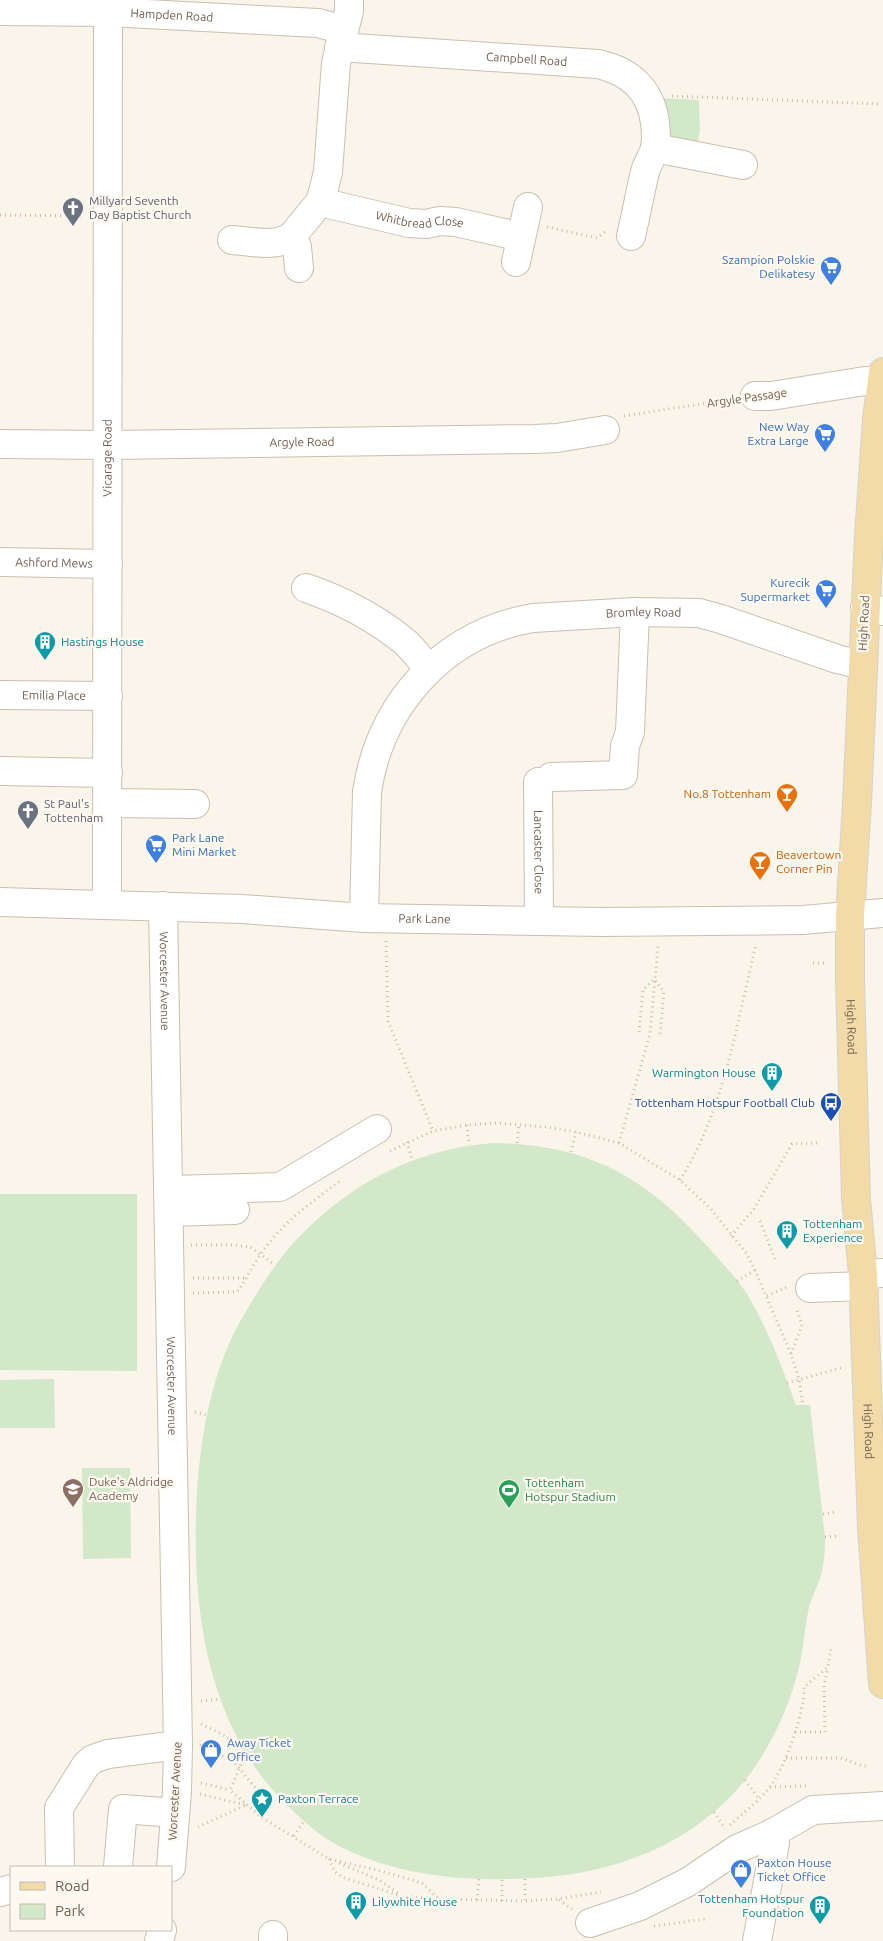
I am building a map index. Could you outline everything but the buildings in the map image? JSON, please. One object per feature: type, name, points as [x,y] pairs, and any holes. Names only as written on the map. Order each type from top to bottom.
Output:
[{"type":"main road","name":"High Road","points":[[882,377],[874,609],[862,665],[857,803],[850,916],[850,996],[856,1189],[870,1277],[883,1684]]},
{"type":"street","points":[[232,240],[280,242],[292,236],[320,202],[328,172],[335,82],[349,0]]},
{"type":"street","name":"Hampden Road","points":[[0,11],[108,12],[318,23],[342,38]]},
{"type":"street","name":"Vicarage Road","points":[[107,904],[108,12]]},
{"type":"street","name":"Campbell Road","points":[[342,38],[598,64],[613,67],[626,74],[638,83],[648,95]]},
{"type":"street","points":[[631,236],[646,169],[655,148],[655,122],[648,95]]},
{"type":"street","points":[[655,148],[743,165]]},
{"type":"street","name":"Whitbread Close","points":[[320,202],[408,223],[456,222],[522,232]]},
{"type":"street","points":[[292,236],[297,247],[299,268]]},
{"type":"street","name":"Argyle Passage","points":[[755,396],[771,396],[882,377]]},
{"type":"street","name":"Argyle Road","points":[[0,444],[107,445],[534,439],[557,438],[613,423]]},
{"type":"street","name":"Ashford Mews","points":[[0,562],[108,564]]},
{"type":"street","points":[[306,588],[346,604],[396,635],[414,650],[429,669]]},
{"type":"street","name":"Bromley Road","points":[[364,918],[365,828],[370,774],[380,740],[399,705],[429,669],[453,651],[484,634],[516,621],[560,616],[636,612],[688,612],[709,615],[862,665]]},
{"type":"street","name":"Lancaster Close","points":[[539,921],[544,780],[623,774],[626,746],[630,732],[636,612]]},
{"type":"street","name":"Emilia Place","points":[[0,695],[108,696]]},
{"type":"street","points":[[0,771],[108,773]]},
{"type":"street","points":[[108,802],[195,804]]},
{"type":"street","name":"Park Lane","points":[[0,902],[242,909],[364,918],[539,921],[794,920],[883,913]]},
{"type":"street","name":"Worcester Avenue","points":[[163,906],[169,1200],[189,1745],[176,1813],[171,1866]]},
{"type":"street","points":[[169,1200],[280,1187],[377,1129]]},
{"type":"street","points":[[169,1200],[235,1210]]},
{"type":"street","points":[[810,1288],[870,1277]]},
{"type":"street","points":[[60,1866],[59,1808],[86,1765],[108,1754],[189,1745]]},
{"type":"street","points":[[590,1923],[640,1906],[688,1882],[737,1849],[770,1834],[813,1810],[883,1806]]},
{"type":"street","points":[[118,1866],[123,1808],[176,1813]]},
{"type":"street","points":[[758,1941],[775,1844],[770,1834]]},
{"type":"path","points":[[648,95],[881,104]]},
{"type":"path","points":[[0,216],[107,217]]},
{"type":"path","points":[[522,232],[597,238],[605,232],[631,236]]},
{"type":"path","name":"Argyle Passage","points":[[613,423],[755,396]]},
{"type":"path","points":[[386,940],[388,1021],[433,1131]]},
{"type":"path","points":[[680,1180],[691,1162],[714,1114],[756,945]]},
{"type":"path","points":[[619,1143],[650,1034],[658,946]]},
{"type":"path","points":[[813,963],[829,963]]},
{"type":"path","points":[[639,1032],[643,990],[654,979]]},
{"type":"path","points":[[654,979],[664,992],[660,1034]]},
{"type":"path","points":[[381,1156],[433,1131],[466,1125],[494,1123],[519,1124],[576,1132],[619,1143],[680,1180],[711,1210],[746,1253],[791,1354],[799,1379],[803,1406]]},
{"type":"path","points":[[518,1143],[519,1124]]},
{"type":"path","points":[[466,1125],[469,1144]]},
{"type":"path","points":[[571,1152],[576,1132]]},
{"type":"path","points":[[407,1142],[412,1159]]},
{"type":"path","points":[[731,1236],[754,1209],[792,1144],[818,1142]]},
{"type":"path","points":[[193,1292],[237,1292],[248,1278],[260,1255],[286,1225],[308,1205],[342,1180]]},
{"type":"path","points":[[760,1221],[775,1259]]},
{"type":"path","points":[[207,1245],[250,1247],[276,1265]]},
{"type":"path","points":[[737,1281],[755,1270]]},
{"type":"path","points":[[193,1278],[248,1278]]},
{"type":"path","points":[[791,1354],[802,1325],[800,1320]]},
{"type":"path","points":[[787,1383],[845,1366]]},
{"type":"path","points":[[194,1411],[207,1415]]},
{"type":"path","points":[[822,1514],[836,1512]]},
{"type":"path","points":[[825,1537],[838,1536]]},
{"type":"path","points":[[795,1732],[825,1732],[824,1687],[831,1647]]},
{"type":"path","points":[[714,1812],[725,1830],[770,1787],[786,1758],[795,1732],[804,1697],[804,1687],[828,1667]]},
{"type":"path","points":[[198,1702],[220,1699]]},
{"type":"path","points":[[198,1723],[235,1742],[245,1756],[230,1790]]},
{"type":"path","points":[[189,1745],[234,1762],[267,1802]]},
{"type":"path","points":[[786,1758],[841,1758],[863,1766],[869,1766]]},
{"type":"path","points":[[745,1780],[759,1799]]},
{"type":"path","points":[[209,1784],[230,1790],[261,1817],[330,1859],[379,1880],[402,1896]]},
{"type":"path","points":[[770,1787],[806,1786]]},
{"type":"path","points":[[261,1817],[271,1790]]},
{"type":"path","points":[[200,1794],[246,1805]]},
{"type":"path","points":[[199,1827],[246,1805]]},
{"type":"path","points":[[294,1836],[303,1822]]},
{"type":"path","points":[[330,1859],[335,1872],[342,1877],[402,1896],[525,1901],[578,1897],[606,1891]]},
{"type":"path","points":[[330,1859],[422,1883],[439,1899]]},
{"type":"path","points":[[477,1900],[479,1878]]},
{"type":"path","points":[[502,1878],[502,1901]]},
{"type":"path","points":[[525,1879],[525,1901]]},
{"type":"green space","points":[[661,98],[699,100],[700,130],[697,146],[668,137]]},
{"type":"green space","name":"Tottenham Hotspur Stadium","points":[[493,1143],[527,1145],[558,1150],[587,1158],[613,1169],[638,1183],[685,1222],[733,1276],[747,1294],[762,1321],[796,1405],[810,1405],[825,1537],[822,1573],[809,1607],[800,1663],[786,1709],[764,1753],[746,1779],[725,1802],[677,1838],[623,1862],[594,1870],[564,1875],[510,1879],[461,1878],[413,1872],[390,1866],[345,1849],[329,1840],[307,1824],[287,1805],[264,1779],[245,1751],[229,1721],[217,1689],[208,1657],[202,1623],[196,1555],[199,1465],[210,1403],[228,1346],[241,1320],[273,1268],[296,1240],[317,1220],[361,1186],[411,1161],[464,1147]]},
{"type":"green space","points":[[0,1194],[137,1194],[137,1371],[0,1370]]},
{"type":"green space","points":[[54,1379],[55,1428],[0,1428],[0,1380]]},
{"type":"green space","points":[[82,1468],[130,1468],[131,1558],[83,1559]]},
{"type":"place","name":"Millyard Seventh Day Baptist Church","points":[[73,227]]},
{"type":"place","name":"Szampion Polskie Delikatesy","points":[[831,286]]},
{"type":"place","name":"New Way Extra Large","points":[[825,453]]},
{"type":"place","name":"Kurecik Supermarket","points":[[826,609]]},
{"type":"place","name":"Hastings House","points":[[45,661]]},
{"type":"place","name":"No.8 Tottenham","points":[[787,813]]},
{"type":"place","name":"St Paul's Tottenham","points":[[28,830]]},
{"type":"place","name":"Park Lane Mini Market","points":[[156,864]]},
{"type":"place","name":"Beavertown Corner Pin","points":[[760,881]]},
{"type":"place","name":"Warmington House","points":[[772,1092]]},
{"type":"place","name":"Tottenham Hotspur Football Club","points":[[831,1122]]},
{"type":"place","name":"Tottenham Experience","points":[[787,1250]]},
{"type":"place","name":"Duke's Aldridge Academy","points":[[73,1508]]},
{"type":"place","name":"Tottenham Hotspur Stadium","points":[[509,1509]]},
{"type":"place","name":"Away Ticket Office","points":[[211,1769]]},
{"type":"place","name":"Paxton Terrace","points":[[262,1818]]},
{"type":"place","name":"Paxton House Ticket Office","points":[[741,1889]]},
{"type":"place","name":"Lilywhite House","points":[[356,1921]]},
{"type":"place","name":"Tottenham Hotspur Foundation","points":[[820,1925]]}]
